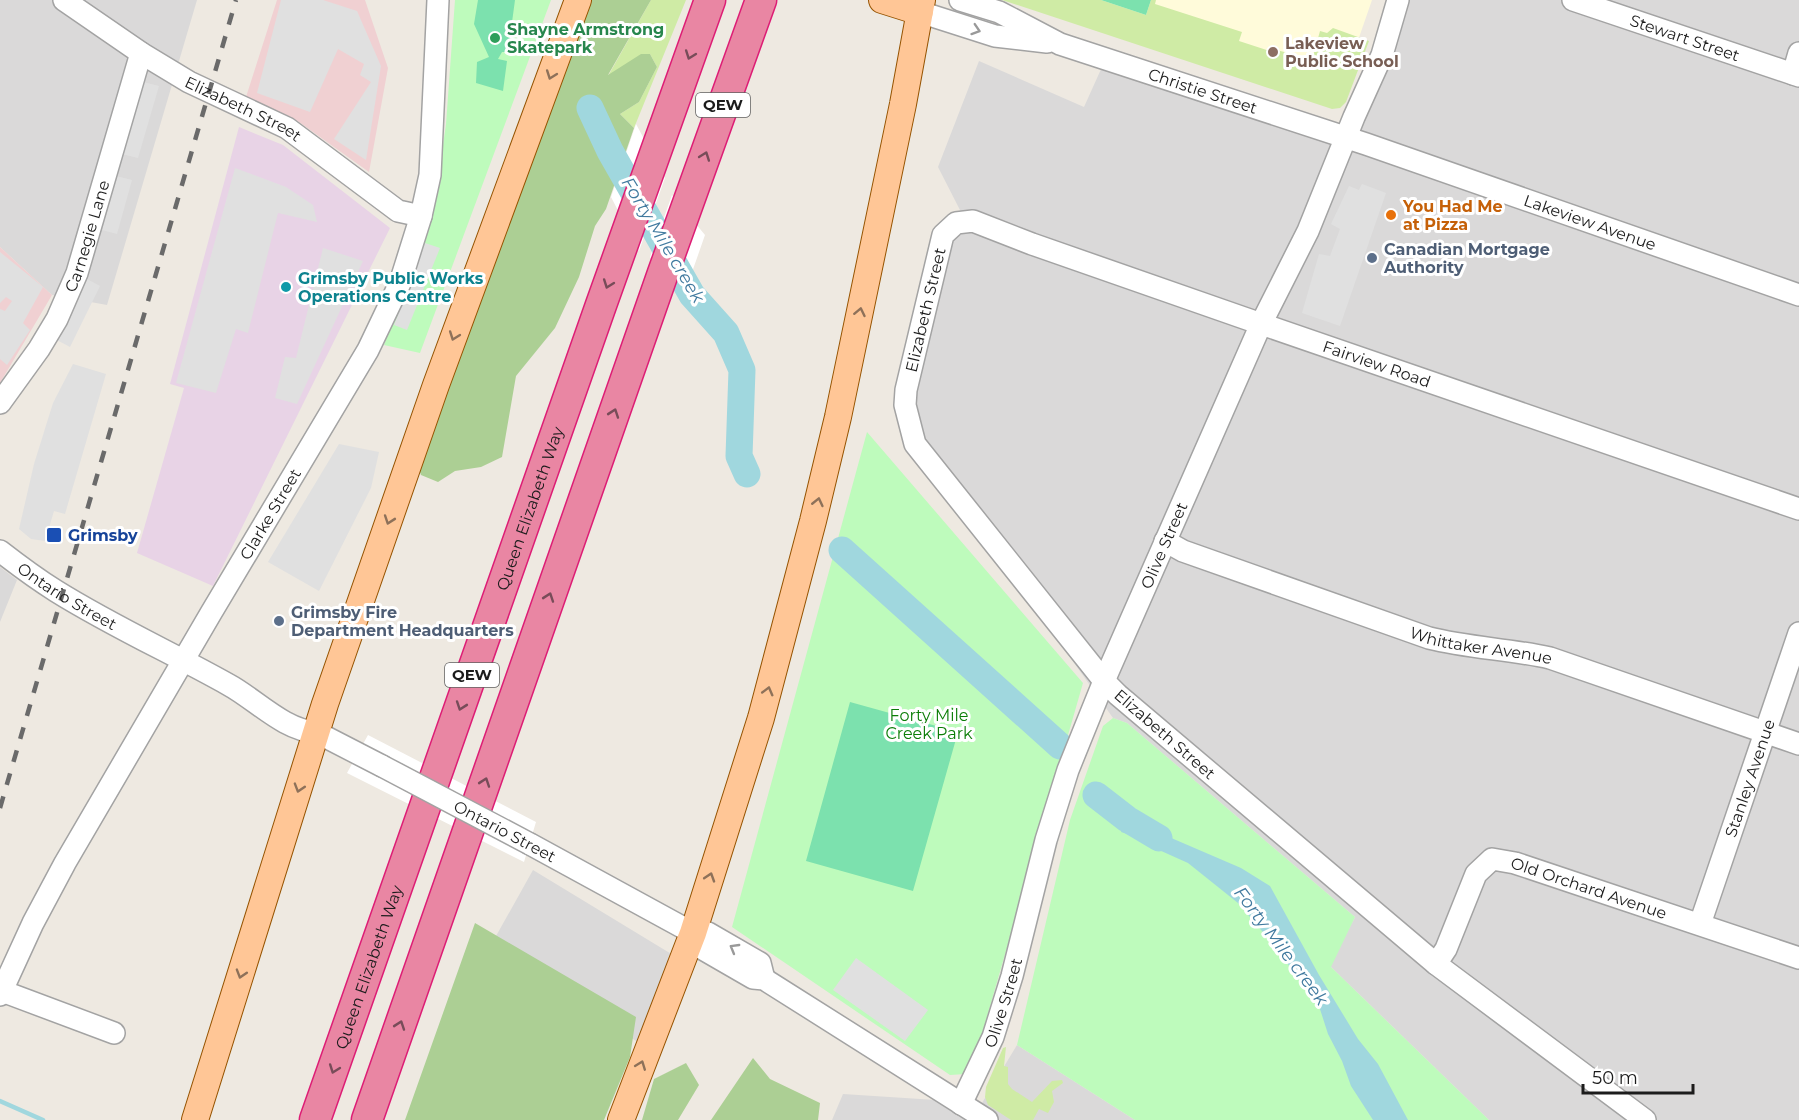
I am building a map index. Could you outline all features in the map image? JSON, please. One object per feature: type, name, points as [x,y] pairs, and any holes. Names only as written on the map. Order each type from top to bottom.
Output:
[{"type":"highway","name":"Queen Elizabeth Way","points":[[315,1120],[710,0]]},
{"type":"highway","name":"QEW","points":[[367,1120],[663,273],[761,0]]},
{"type":"main road","points":[[195,1120],[316,732],[436,385],[578,0]]},
{"type":"main road","name":"Christie Street","points":[[882,0],[921,6]]},
{"type":"main road","points":[[621,1120],[693,933],[761,718],[813,521],[843,394],[921,6]]},
{"type":"street","name":"Elizabeth Street","points":[[64,0],[189,82],[287,128],[398,210],[422,216]]},
{"type":"street","name":"Clarke Street","points":[[1,993],[33,923],[65,863],[211,613],[369,350],[400,283],[422,216],[429,175],[438,0]]},
{"type":"street","name":"Christie Street","points":[[960,0],[999,12],[1060,44],[1346,138]]},
{"type":"street","name":"Olive Street","points":[[961,1104],[993,1037],[1012,976],[1046,840],[1065,780],[1104,681],[1261,324],[1308,231],[1382,55],[1398,0]]},
{"type":"street","name":"Stewart Street","points":[[1573,0],[1603,5],[1796,75]]},
{"type":"street","name":"Christie Street","points":[[921,6],[995,36],[1060,44]]},
{"type":"street","name":"Carnegie Lane","points":[[0,403],[39,349],[57,319],[77,273],[141,52]]},
{"type":"street","points":[[1796,75],[1799,53]]},
{"type":"street","name":"Lakeview Avenue","points":[[1346,138],[1799,295]]},
{"type":"street","name":"Fairview Road","points":[[956,223],[973,220],[1032,244],[1799,509]]},
{"type":"street","name":"Elizabeth Street","points":[[956,223],[944,235],[906,390],[905,405],[915,444],[1104,681],[1118,695],[1436,964],[1645,1120]]},
{"type":"street","name":"Whittaker Avenue","points":[[1165,541],[1184,551],[1429,638],[1550,658],[1799,744]]},
{"type":"street","name":"Ontario Street","points":[[0,551],[55,590],[233,687],[269,712],[305,731],[316,732],[357,753],[693,933],[701,948],[753,978],[764,979],[987,1120]]},
{"type":"street","name":"Stanley Avenue","points":[[1700,924],[1799,633]]},
{"type":"street","name":"Old Orchard Avenue","points":[[1436,964],[1446,949],[1476,874],[1492,859],[1515,863],[1799,958]]},
{"type":"street","points":[[1,993],[114,1033]]},
{"type":"shaded area","points":[[0,0],[197,0],[107,305],[52,295],[0,247]]},
{"type":"shaded area","points":[[277,0],[365,0],[388,68],[369,172],[299,122],[246,97]]},
{"type":"shaded area","points":[[281,0],[323,0],[357,11],[381,66],[366,160],[334,139],[371,82],[360,75],[364,64],[338,49],[310,112],[257,93]]},
{"type":"shaded area","name":"Lakeview Public School","points":[[1047,0],[1372,0],[1336,104]]},
{"type":"shaded area","points":[[1403,0],[1799,0],[1799,1120],[1489,1120],[1330,966],[1355,917],[1127,723],[1113,718],[910,431],[912,371],[961,212],[938,167],[979,61],[1084,107],[1102,67],[1353,134]]},
{"type":"shaded area","points":[[143,82],[159,86],[138,158],[122,154]]},
{"type":"shaded area","points":[[239,127],[283,145],[390,228],[213,586],[137,553],[184,388],[170,384]]},
{"type":"shaded area","points":[[235,168],[286,187],[313,205],[317,222],[278,213],[248,333],[236,329],[216,393],[176,383]]},
{"type":"shaded area","points":[[116,176],[132,180],[117,234],[102,230]]},
{"type":"shaded area","points":[[1362,184],[1386,193],[1340,326],[1302,313],[1319,254],[1330,256],[1340,229],[1331,224],[1349,186],[1359,190]]},
{"type":"shaded area","points":[[425,243],[440,248],[407,330],[394,325]]},
{"type":"shaded area","points":[[0,247],[52,295],[0,383]]},
{"type":"shaded area","points":[[323,248],[363,261],[297,404],[275,398],[285,357],[296,358]]},
{"type":"shaded area","points":[[0,252],[43,287],[23,323],[30,330],[7,365],[0,359],[0,309],[5,311],[12,301],[6,297],[0,303]]},
{"type":"shaded area","points":[[87,279],[100,286],[70,347],[53,338]]},
{"type":"shaded area","points":[[73,364],[106,374],[65,514],[54,511],[45,541],[31,539],[19,529],[34,464],[53,403]]},
{"type":"shaded area","points":[[339,444],[379,452],[371,488],[319,591],[268,562]]},
{"type":"shaded area","points":[[0,567],[17,580],[0,622]]},
{"type":"shaded area","points":[[533,870],[673,955],[638,1042],[486,954]]},
{"type":"shaded area","points":[[856,958],[928,1010],[905,1041],[833,990]]},
{"type":"shaded area","points":[[1017,1045],[1135,1120],[832,1120],[843,1094],[982,1103]]},
{"type":"green space","points":[[455,0],[551,0],[420,353],[384,345],[433,216],[446,124]]},
{"type":"green space","name":"Shayne Armstrong Skatepark","points":[[478,0],[515,0],[508,52],[502,52],[498,59],[507,61],[503,91],[476,83],[477,62],[489,57],[474,24]]},
{"type":"green space","points":[[588,0],[651,0],[608,75],[641,54],[650,54],[657,67],[639,102],[620,114],[634,128],[606,209],[595,226],[579,277],[555,328],[516,376],[502,457],[481,467],[455,471],[438,482],[421,475],[418,467]]},
{"type":"green space","points":[[651,0],[686,0],[634,128],[620,114],[639,102],[657,67],[650,54],[608,76]]},
{"type":"green space","points":[[1002,0],[1101,0],[1146,15],[1151,0],[1156,0],[1155,4],[1242,32],[1239,41],[1276,53],[1277,50],[1312,60],[1320,31],[1327,33],[1333,28],[1369,41],[1346,102],[1340,108],[1332,109]]},
{"type":"green space","points":[[1101,0],[1151,0],[1146,15]]},
{"type":"green space","name":"Forty Mile Creek Park","points":[[867,432],[1083,683],[979,1046],[966,1074],[950,1075],[732,927]]},
{"type":"green space","points":[[850,702],[958,732],[913,891],[806,861]]},
{"type":"green space","points":[[1113,718],[1127,723],[1355,917],[1331,967],[1489,1120],[1135,1120],[1017,1045],[1070,820],[1103,726]]},
{"type":"green space","points":[[475,923],[636,1017],[630,1057],[604,1120],[405,1120]]},
{"type":"green space","points":[[1006,1047],[1004,1066],[1008,1067],[1008,1084],[1032,1102],[1052,1081],[1062,1080],[1063,1083],[1052,1091],[1054,1102],[1048,1113],[1039,1109],[1033,1120],[1011,1120],[988,1105],[985,1097],[986,1087],[1003,1048]]},
{"type":"green space","points":[[753,1058],[770,1079],[820,1103],[818,1120],[711,1120]]},
{"type":"green space","points":[[686,1063],[699,1085],[678,1120],[642,1120],[654,1079]]},
{"type":"water","points":[[1132,809],[1141,813],[1155,831],[1241,868],[1270,886],[1319,975],[1358,1039],[1378,1064],[1408,1120],[1373,1120],[1351,1086],[1342,1061],[1328,1034],[1319,1006],[1273,944],[1238,903],[1188,863],[1159,850],[1141,838],[1121,832]]},
{"type":"pier","points":[[636,124],[665,178],[639,251],[611,197]]},
{"type":"pier","points":[[672,195],[705,235],[683,298],[650,257]]},
{"type":"pier","points":[[368,735],[536,822],[524,862],[347,773]]},
{"type":"waterway","name":"Forty Mile creek","points":[[590,108],[610,151],[692,295],[726,333],[742,370],[739,456],[747,474]]},
{"type":"waterway","name":"Forty Mile creek","points":[[842,550],[1060,746]]},
{"type":"waterway","name":"Forty Mile creek","points":[[1096,795],[1127,819],[1159,838]]},
{"type":"waterway","points":[[0,1101],[43,1120]]},
{"type":"railway","points":[[0,808],[236,0]]},
{"type":"place","name":"Shayne Armstrong Skatepark","points":[[495,38]]},
{"type":"place","name":"Lakeview Public School","points":[[1273,52]]},
{"type":"place","name":"You Had Me at Pizza","points":[[1391,215]]},
{"type":"place","name":"Canadian Mortgage Authority","points":[[1372,258]]},
{"type":"place","name":"Grimsby Public Works Operations Centre","points":[[286,287]]},
{"type":"place","name":"Grimsby","points":[[54,535]]},
{"type":"place","name":"Grimsby Fire Department Headquarters","points":[[279,621]]}]
